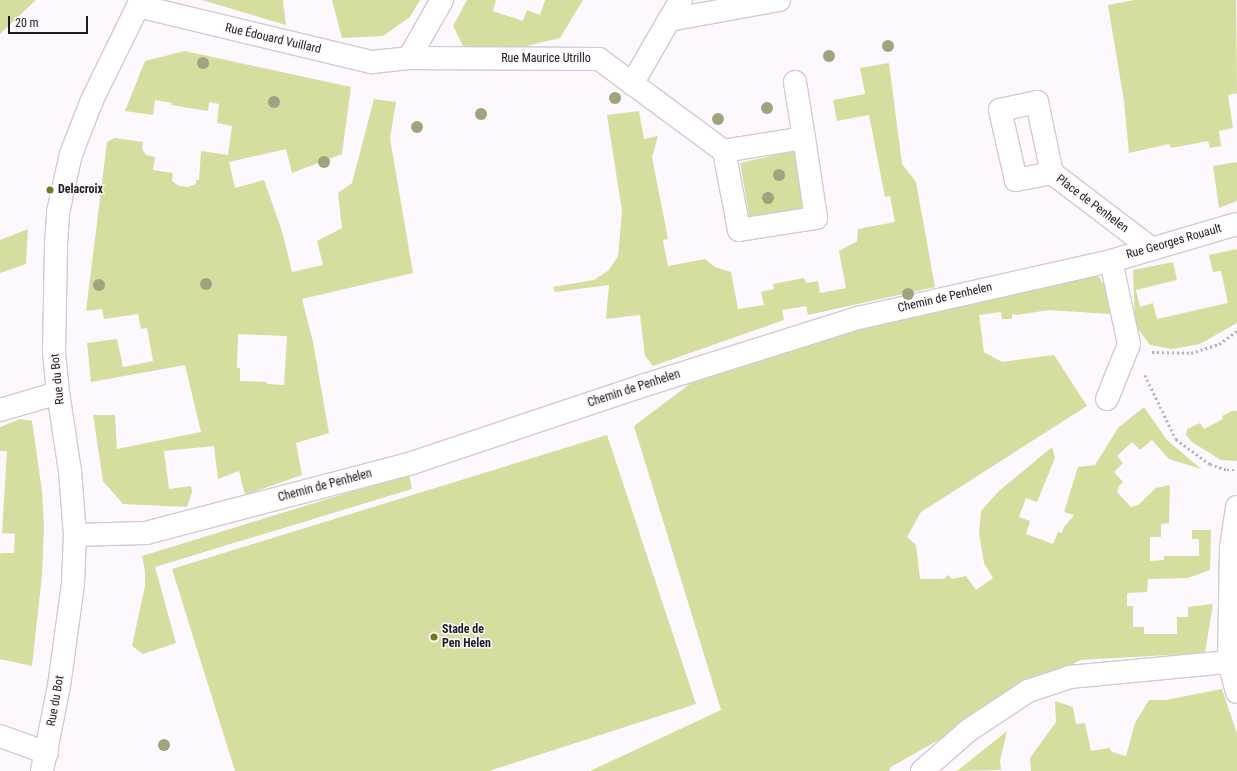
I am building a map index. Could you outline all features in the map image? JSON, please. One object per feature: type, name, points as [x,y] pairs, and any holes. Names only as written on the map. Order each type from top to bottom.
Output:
[{"type":"street","points":[[409,58],[442,0]]},
{"type":"street","points":[[632,84],[681,0]]},
{"type":"street","points":[[669,20],[779,0]]},
{"type":"street","name":"Rue Édouard Vuillard","points":[[139,3],[372,62],[409,58]]},
{"type":"street","name":"Rue du Bot","points":[[45,762],[59,686],[70,607],[75,535],[70,471],[58,393],[54,352],[58,212],[71,154],[92,100],[139,3]]},
{"type":"street","name":"Rue Maurice Utrillo","points":[[409,58],[598,59],[724,151]]},
{"type":"street","points":[[795,82],[804,138],[816,218],[739,230],[724,151],[804,138]]},
{"type":"street","name":"Place de Penhelen","points":[[1052,173],[1152,249]]},
{"type":"street","name":"Rue Georges Rouault","points":[[1111,261],[1237,224]]},
{"type":"street","points":[[1107,399],[1129,344],[1111,261]]},
{"type":"street","name":"Chemin de Penhelen","points":[[75,535],[146,533],[412,463],[639,387],[858,318],[1111,261]]},
{"type":"street","points":[[0,410],[58,393]]},
{"type":"street","points":[[1237,507],[1231,548],[1229,662],[1237,692]]},
{"type":"street","points":[[922,771],[969,730],[1028,691],[1070,677],[1229,662]]},
{"type":"street","points":[[0,736],[45,762]]},
{"type":"path","points":[[1129,344],[1156,353],[1192,353],[1219,344],[1237,331]]},
{"type":"path","points":[[1129,344],[1176,439],[1210,464],[1228,470],[1237,470]]},
{"type":"green space","points":[[0,0],[36,0],[0,34]]},
{"type":"green space","points":[[202,0],[283,0],[286,25]]},
{"type":"green space","points":[[332,0],[420,0],[410,17],[383,36],[342,38]]},
{"type":"green space","points":[[467,0],[496,0],[493,11],[523,21],[527,10],[540,15],[545,0],[583,0],[560,38],[522,47],[465,50],[453,26]]},
{"type":"green space","points":[[1134,0],[1236,0],[1237,93],[1228,95],[1233,128],[1219,131],[1221,146],[1210,148],[1208,141],[1171,148],[1169,144],[1129,153],[1124,101],[1108,5]]},
{"type":"green space","points":[[185,51],[351,87],[342,154],[292,173],[286,149],[229,162],[235,188],[264,180],[282,231],[292,272],[323,265],[317,241],[342,228],[338,193],[352,183],[374,99],[396,102],[390,138],[413,273],[302,299],[313,342],[329,433],[296,443],[302,475],[245,495],[239,471],[218,479],[214,446],[164,451],[169,489],[191,486],[192,492],[187,507],[123,504],[103,481],[93,415],[115,415],[117,449],[201,432],[185,365],[91,382],[87,343],[117,339],[123,367],[153,361],[147,328],[141,329],[138,314],[104,319],[102,309],[86,311],[107,142],[115,138],[143,142],[142,149],[146,155],[155,157],[153,170],[173,173],[172,181],[179,186],[188,187],[196,184],[196,180],[199,180],[201,151],[228,155],[232,126],[217,123],[219,104],[209,102],[208,111],[171,105],[172,103],[155,100],[153,115],[125,111],[145,61]],"holes":[[[238,334],[287,336],[284,385],[267,384],[267,382],[240,381],[240,368],[237,368]]]},
{"type":"green space","points":[[889,63],[902,164],[916,182],[935,287],[808,315],[806,306],[782,310],[784,320],[653,366],[645,356],[640,315],[606,319],[609,285],[555,292],[553,287],[594,280],[609,270],[618,256],[622,211],[607,115],[639,111],[644,139],[658,136],[652,157],[668,239],[663,240],[668,266],[705,259],[715,267],[731,272],[738,309],[764,305],[761,292],[774,289],[773,284],[804,278],[806,283],[818,281],[820,293],[846,288],[839,251],[857,241],[858,229],[895,222],[890,196],[885,197],[869,115],[837,121],[833,100],[865,94],[860,68]]},
{"type":"green space","points":[[797,150],[807,210],[750,220],[740,163]]},
{"type":"green space","points":[[1237,162],[1237,201],[1219,208],[1213,166]]},
{"type":"green space","points":[[28,229],[26,264],[0,273],[0,240]]},
{"type":"green space","points":[[1237,249],[1237,323],[1200,344],[1172,349],[1150,345],[1135,325],[1133,270],[1173,262],[1177,280],[1136,290],[1140,307],[1153,303],[1157,319],[1228,303],[1221,271],[1213,272],[1209,255]]},
{"type":"green space","points":[[1098,276],[1104,284],[1110,314],[1049,310],[1017,315],[1012,314],[1012,319],[1002,319],[1001,312],[979,315],[984,352],[1002,362],[1054,355],[1087,406],[921,512],[907,537],[916,545],[920,579],[944,579],[948,575],[952,579],[966,576],[976,590],[993,578],[984,563],[979,533],[981,511],[999,491],[1052,447],[1055,458],[1037,502],[1026,498],[1019,517],[1030,521],[1026,534],[1053,544],[1058,532],[1062,533],[1064,527],[1074,515],[1064,512],[1078,467],[1095,465],[1118,428],[1144,407],[1167,440],[1201,469],[1169,459],[1152,440],[1140,450],[1132,442],[1117,456],[1123,463],[1114,472],[1123,482],[1119,486],[1117,492],[1131,507],[1138,505],[1156,488],[1170,485],[1169,523],[1161,524],[1161,537],[1150,537],[1150,561],[1164,560],[1164,556],[1199,556],[1199,539],[1192,539],[1192,530],[1211,530],[1210,570],[1188,578],[1148,579],[1147,592],[1127,593],[1127,606],[1133,606],[1133,627],[1144,627],[1144,634],[1177,634],[1177,617],[1188,617],[1188,607],[1213,604],[1205,653],[1080,660],[891,767],[889,771],[590,771],[721,710],[634,426],[691,383],[869,324]]},
{"type":"green space","points":[[1232,411],[1237,411],[1237,461],[1221,460],[1192,442],[1186,435],[1187,429],[1200,423],[1204,429],[1223,419],[1222,416]]},
{"type":"green space","points":[[20,419],[32,421],[42,491],[44,528],[42,575],[32,666],[0,659],[0,555],[1,553],[14,553],[15,534],[2,533],[7,451],[0,451],[0,427]]},
{"type":"green space","name":"Stade de Pen Helen","points":[[607,435],[696,704],[489,771],[235,771],[172,569]]},
{"type":"green space","points":[[409,474],[412,489],[155,567],[176,643],[143,654],[132,646],[145,586],[145,571],[142,556]]},
{"type":"green space","points":[[1222,689],[1237,734],[1237,771],[1031,771],[1030,758],[1056,722],[1055,701],[1073,707],[1076,724],[1085,723],[1091,751],[1109,748],[1112,752],[1126,756],[1135,723],[1149,700],[1166,700]]},
{"type":"green space","points":[[1007,731],[1000,761],[1001,770],[957,771]]},
{"type":"place","name":"Delacroix","points":[[50,190]]},
{"type":"place","name":"Stade de Pen Helen","points":[[434,637]]}]
